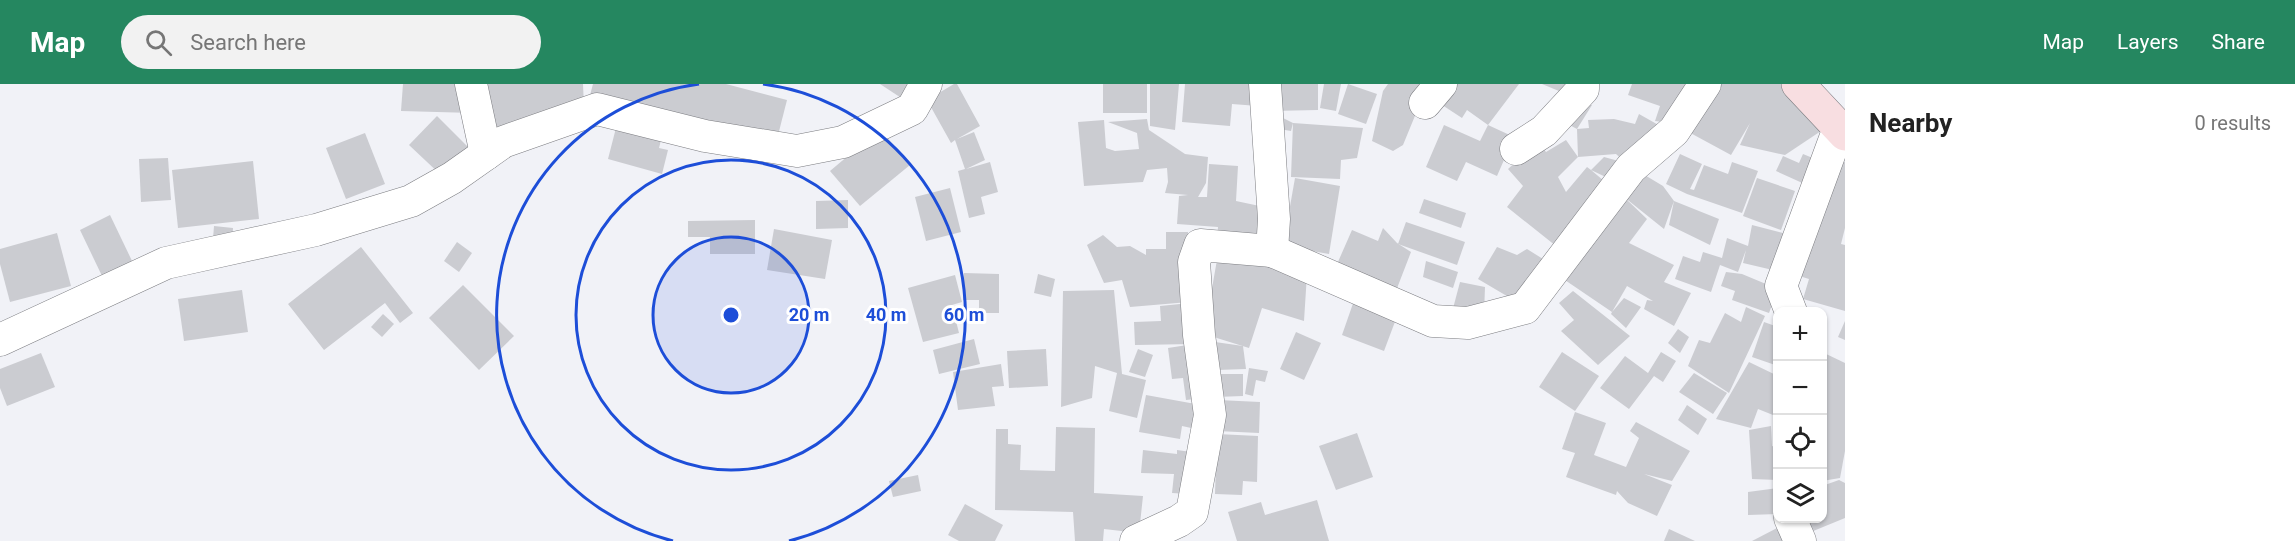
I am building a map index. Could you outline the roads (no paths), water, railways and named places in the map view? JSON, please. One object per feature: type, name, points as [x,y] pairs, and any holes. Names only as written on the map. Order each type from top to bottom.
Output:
[{"type":"main road","points":[[1798,84],[1842,131]]},
{"type":"street","points":[[471,84],[486,154]]},
{"type":"street","points":[[0,340],[166,263],[316,230],[411,201],[452,178],[503,142],[597,109],[705,136],[797,151],[843,142],[912,109],[926,84]]},
{"type":"street","points":[[1265,84],[1274,219],[1272,251]]},
{"type":"street","points":[[1516,148],[1544,131],[1582,89],[1583,84]]},
{"type":"street","points":[[1136,541],[1179,521],[1192,512],[1210,415],[1199,335],[1194,262],[1200,245],[1272,251],[1433,321],[1468,323],[1525,308],[1631,168],[1674,131],[1705,84]]},
{"type":"street","points":[[1789,307],[1781,286],[1842,131]]},
{"type":"street","points":[[1792,523],[1800,541]]}]
